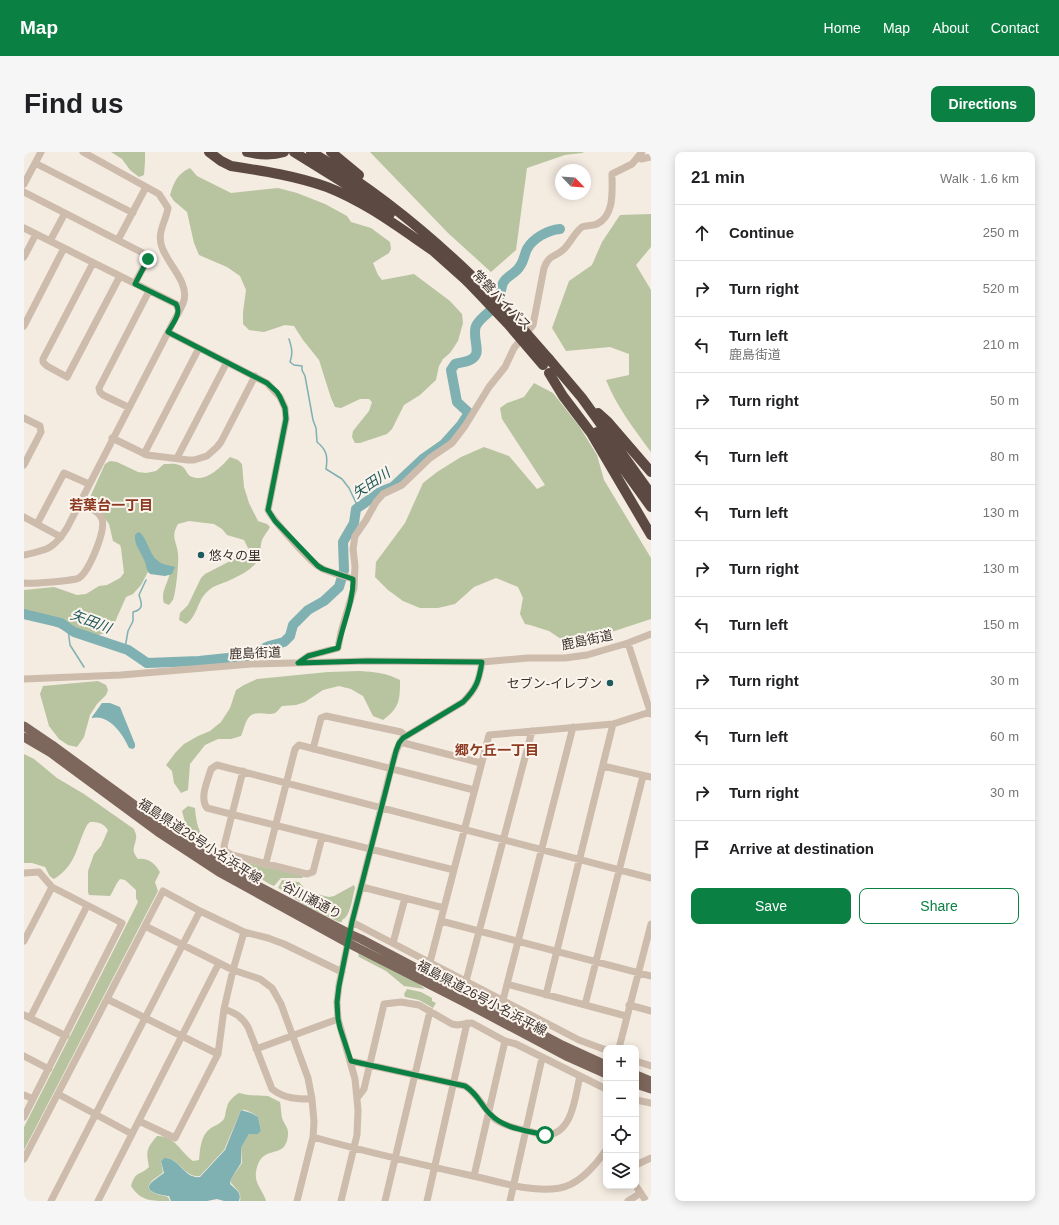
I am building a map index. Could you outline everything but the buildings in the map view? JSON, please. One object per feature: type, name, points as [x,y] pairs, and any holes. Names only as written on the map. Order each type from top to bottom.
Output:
[{"type":"highway","points":[[209,152],[231,166],[306,180],[345,195],[437,248]]},
{"type":"highway","points":[[247,152],[259,155],[273,155],[282,153]]},
{"type":"highway","name":"常磐バイパス","points":[[294,152],[360,193],[437,248]]},
{"type":"highway","name":"常磐バイパス","points":[[311,152],[371,191],[437,248],[514,319],[651,507]]},
{"type":"highway","points":[[331,152],[342,163],[374,186],[405,213],[437,248]]},
{"type":"highway","points":[[547,366],[563,396],[591,433],[651,535]]},
{"type":"highway","name":"常磐バイパス","points":[[547,366],[582,398],[651,494]]},
{"type":"highway","points":[[582,398],[608,422],[651,472]]},
{"type":"main road","name":"谷川瀬通り","points":[[24,726],[195,849],[256,885],[349,939],[361,939],[560,1044],[603,1064]]},
{"type":"main road","name":"福島県道26号小名浜平線","points":[[24,737],[51,753],[158,832],[218,872],[349,939],[446,993],[568,1057],[603,1073]]},
{"type":"main road","points":[[639,1076],[651,1081]]},
{"type":"main road","points":[[639,1085],[651,1089]]},
{"type":"street","points":[[24,184],[41,152]]},
{"type":"street","points":[[24,555],[49,548],[61,537],[80,503],[184,300],[184,288],[164,251],[161,240],[161,227],[168,208],[159,194],[83,152]]},
{"type":"street","points":[[298,663],[308,656],[338,648],[341,632],[354,588],[353,579],[355,566],[353,543],[355,536],[376,502],[383,494],[402,485],[430,458],[452,443],[465,426],[489,387],[505,367],[514,348],[533,325],[546,261],[564,249],[582,227],[586,225],[596,225],[605,218],[610,211],[612,174],[632,164],[640,155],[641,159],[651,157]]},
{"type":"street","points":[[35,163],[133,213]]},
{"type":"street","points":[[118,240],[146,187]]},
{"type":"street","points":[[24,192],[145,254],[148,259],[135,284]]},
{"type":"street","points":[[50,241],[65,213]]},
{"type":"street","points":[[24,228],[176,304],[178,314]]},
{"type":"street","points":[[24,257],[36,234]]},
{"type":"street","points":[[24,326],[64,248]]},
{"type":"street","points":[[93,262],[43,359],[43,362],[47,366],[68,377],[120,276]]},
{"type":"street","points":[[128,407],[103,395],[99,388],[149,290]]},
{"type":"street","points":[[168,332],[255,376],[267,383],[277,392],[284,404],[286,412],[268,510],[271,516],[318,566],[353,579]]},
{"type":"street","points":[[144,454],[199,348]]},
{"type":"street","points":[[178,458],[227,362]]},
{"type":"street","points":[[112,438],[144,454],[194,460],[207,456],[221,442],[255,376]]},
{"type":"street","points":[[24,418],[40,426],[41,432],[24,466]]},
{"type":"street","points":[[37,524],[64,473],[89,484]]},
{"type":"street","points":[[24,583],[76,579],[85,572],[100,542],[103,526],[102,519],[99,514],[80,503]]},
{"type":"street","points":[[24,517],[61,537]]},
{"type":"street","name":"鹿島街道","points":[[24,679],[120,675],[251,664],[367,661],[482,662],[528,658],[565,658],[586,655],[628,643],[651,634]]},
{"type":"street","points":[[430,962],[488,735],[613,724],[651,713],[628,643]]},
{"type":"street","points":[[341,1201],[357,1135],[358,1097],[351,1061],[338,1019],[337,1002],[352,922],[362,887],[370,849],[396,751],[400,742],[406,736],[463,702],[476,688],[482,662]]},
{"type":"street","points":[[314,749],[321,718],[326,716],[401,732],[406,736]]},
{"type":"street","points":[[546,995],[613,724]]},
{"type":"street","points":[[503,1000],[573,727]]},
{"type":"street","points":[[466,981],[532,731]]},
{"type":"street","points":[[400,742],[481,763]]},
{"type":"street","points":[[266,863],[295,749],[299,745],[474,790]]},
{"type":"street","points":[[454,870],[208,808],[205,806],[204,794],[211,769],[217,765],[243,771],[651,878]]},
{"type":"street","points":[[603,766],[651,778]]},
{"type":"street","points":[[243,771],[224,846],[225,851],[232,855],[307,874],[313,872],[322,837]]},
{"type":"street","points":[[585,1005],[643,776]]},
{"type":"street","points":[[24,873],[39,872],[52,887],[122,923],[24,1117]]},
{"type":"street","points":[[24,941],[52,887]]},
{"type":"street","points":[[362,887],[444,908]]},
{"type":"street","points":[[24,1159],[163,891],[244,932],[284,944],[342,972]]},
{"type":"street","points":[[393,943],[405,898]]},
{"type":"street","points":[[66,1036],[27,1017],[87,906]]},
{"type":"street","points":[[51,1201],[200,911]]},
{"type":"street","points":[[440,921],[651,976]]},
{"type":"street","points":[[352,922],[579,1040],[603,1049]]},
{"type":"street","points":[[620,1045],[651,924]]},
{"type":"street","points":[[145,926],[233,970],[260,979],[272,988],[281,1004],[308,1078],[314,1122],[313,1137],[297,1201]]},
{"type":"street","points":[[139,1121],[175,1138],[218,1054],[224,1009],[244,932]]},
{"type":"street","points":[[98,1201],[219,962]]},
{"type":"street","points":[[507,984],[626,1016]]},
{"type":"street","points":[[107,999],[218,1054]]},
{"type":"street","points":[[358,1097],[364,1089],[384,1004],[409,1003],[419,1005],[452,1024],[457,1025],[472,1023],[505,1041],[516,1044],[603,1088]]},
{"type":"street","points":[[629,1005],[651,1011]]},
{"type":"street","points":[[224,1009],[237,1013],[248,1027],[272,1088],[279,1094],[294,1099],[312,1099]]},
{"type":"street","points":[[386,1201],[430,1011]]},
{"type":"street","points":[[256,1049],[338,1019]]},
{"type":"street","points":[[427,1201],[433,1167],[467,1023]]},
{"type":"street","points":[[474,1176],[505,1041]]},
{"type":"street","points":[[24,1056],[49,1069]]},
{"type":"street","points":[[510,1201],[542,1058]]},
{"type":"street","points":[[351,1061],[465,1086],[472,1090],[489,1113],[505,1126],[545,1135],[553,1134],[562,1129],[567,1122],[572,1110],[580,1076]]},
{"type":"street","points":[[639,1062],[651,1066]]},
{"type":"street","points":[[24,1094],[33,1099]]},
{"type":"street","points":[[58,1094],[132,1134]]},
{"type":"street","points":[[639,1101],[651,1103]]},
{"type":"street","points":[[313,1137],[395,1158],[530,1189],[561,1188],[582,1177],[597,1163],[604,1153]]},
{"type":"street","points":[[639,1164],[651,1158]]},
{"type":"street","points":[[638,1189],[646,1201]]},
{"type":"street","points":[[628,1201],[641,1193]]},
{"type":"green space","points":[[111,152],[145,152],[144,175],[139,177],[130,170],[122,159]]},
{"type":"green space","points":[[370,152],[584,152],[565,155],[527,168],[516,250],[491,272],[448,233]]},
{"type":"green space","points":[[190,168],[197,176],[231,193],[278,188],[297,193],[325,204],[347,216],[351,222],[371,228],[390,242],[391,249],[389,253],[373,263],[382,280],[414,274],[450,301],[462,314],[463,323],[458,341],[439,366],[436,380],[420,395],[404,405],[392,429],[387,434],[360,443],[355,443],[352,437],[353,431],[369,411],[372,402],[369,399],[360,399],[341,408],[335,407],[319,360],[294,326],[285,325],[264,332],[249,330],[243,324],[246,290],[240,276],[227,267],[199,255],[194,243],[187,212],[174,201],[170,195],[179,176]]},
{"type":"green space","points":[[651,214],[651,247],[636,265],[651,290],[651,452],[621,409],[606,380],[629,375],[629,354],[610,347],[566,351],[552,328],[569,281],[592,265],[602,242],[620,215]]},
{"type":"green space","points":[[534,383],[553,393],[579,426],[597,455],[604,480],[651,558],[651,619],[587,640],[564,641],[549,631],[525,624],[520,614],[523,598],[518,587],[496,578],[474,587],[455,604],[438,608],[420,608],[403,601],[388,590],[375,577],[376,562],[405,523],[423,483],[461,457],[484,447],[509,456],[537,489],[545,485],[502,419],[500,408],[507,403],[524,397]]},
{"type":"green space","points":[[230,457],[238,460],[242,464],[244,487],[249,503],[258,521],[267,524],[270,527],[262,540],[257,562],[238,576],[210,589],[204,595],[190,621],[186,624],[179,620],[180,613],[188,605],[201,578],[205,574],[240,556],[244,556],[249,550],[244,540],[227,535],[222,529],[214,524],[189,521],[178,524],[174,533],[178,554],[177,577],[173,600],[169,605],[164,603],[163,595],[170,571],[150,568],[141,585],[133,594],[126,597],[111,631],[89,638],[81,638],[39,619],[24,616],[24,590],[54,587],[77,595],[86,594],[99,586],[107,585],[120,578],[124,573],[120,545],[113,541],[109,524],[92,501],[91,495],[105,464],[110,461],[117,462],[138,472],[146,473],[156,471],[164,464],[176,464],[183,467],[190,476],[201,478],[217,470]]},
{"type":"green space","points":[[360,671],[385,674],[400,680],[398,703],[389,716],[383,720],[373,716],[363,696],[351,689],[339,686],[323,690],[305,702],[296,705],[282,706],[275,713],[253,714],[247,720],[241,736],[231,739],[218,739],[205,745],[190,764],[188,790],[181,793],[174,783],[172,771],[166,765],[184,744],[210,731],[221,722],[230,708],[236,690],[244,685],[257,679],[328,672]]},
{"type":"green space","points":[[98,681],[106,685],[108,690],[106,695],[97,704],[90,715],[84,737],[77,747],[68,745],[59,739],[49,726],[40,694],[43,686]]},
{"type":"green space","points":[[24,754],[34,759],[57,778],[84,794],[134,829],[136,838],[134,853],[138,859],[145,859],[151,862],[160,872],[155,882],[158,891],[24,1150],[24,1127],[138,902],[136,898],[136,890],[125,880],[120,879],[110,896],[89,895],[88,871],[94,854],[101,846],[108,830],[100,823],[90,822],[87,825],[72,861],[62,874],[54,879],[50,876],[45,867],[32,863],[24,863]]},
{"type":"green space","points":[[188,806],[195,808],[198,828],[208,845],[205,847],[195,841],[189,832],[182,811]]},
{"type":"green space","points":[[240,860],[263,867],[302,875],[303,878],[281,878],[274,886],[234,867],[233,861]]},
{"type":"green space","points":[[282,880],[299,882],[308,892],[329,897],[334,896],[354,885],[355,888],[351,906],[347,915],[342,922],[339,922],[307,907],[293,897],[293,895],[278,888]]},
{"type":"green space","points":[[358,953],[411,978],[425,989],[404,986],[386,971],[359,957]]},
{"type":"green space","points":[[407,989],[421,992],[432,998],[432,1001],[436,1003],[433,1008],[419,1000],[405,997],[404,994]]},
{"type":"green space","points":[[239,1093],[268,1096],[280,1102],[282,1118],[288,1130],[285,1145],[279,1150],[264,1156],[257,1166],[257,1181],[266,1201],[240,1201],[237,1189],[231,1183],[231,1179],[242,1163],[241,1148],[249,1134],[258,1134],[261,1131],[258,1117],[245,1110],[241,1110],[224,1150],[200,1176],[190,1174],[174,1161],[169,1159],[164,1158],[161,1161],[163,1172],[151,1182],[149,1189],[154,1193],[168,1197],[170,1201],[157,1201],[138,1195],[131,1186],[137,1175],[149,1167],[147,1157],[148,1150],[157,1136],[169,1139],[193,1161],[199,1160],[205,1134],[224,1119],[226,1108],[233,1097]]},
{"type":"water","points":[[138,532],[143,536],[154,557],[159,562],[175,567],[172,574],[165,576],[149,573],[136,543],[135,535]]},
{"type":"water","points":[[102,703],[110,703],[120,707],[135,744],[133,749],[129,748],[119,731],[110,722],[104,719],[92,718]]},
{"type":"water","points":[[241,1110],[258,1117],[261,1131],[258,1134],[249,1134],[241,1148],[241,1163],[231,1179],[230,1184],[240,1195],[239,1201],[224,1201],[217,1199],[207,1201],[171,1201],[169,1196],[157,1194],[149,1188],[153,1181],[164,1173],[161,1161],[164,1158],[174,1161],[190,1175],[200,1177],[225,1150]]},
{"type":"waterway","name":"矢田川","points":[[24,614],[61,623],[74,632],[128,650],[147,663],[199,661],[247,656],[269,646],[284,642],[290,636],[293,625],[308,610],[324,601],[339,587],[344,570],[343,542],[354,523],[356,509],[380,492],[393,487],[424,458],[444,444],[461,425],[469,413],[457,402],[451,370],[455,364],[468,361],[475,356],[477,350],[475,334],[476,326],[480,320],[497,304],[503,283],[518,269],[526,251],[533,241],[541,235],[560,229]]},
{"type":"waterway","points":[[289,339],[292,351],[290,362],[294,365],[302,366],[316,428],[317,442],[326,454],[326,469],[342,479],[349,488],[358,507]]},
{"type":"waterway","points":[[125,648],[128,631],[133,621],[133,612],[141,608],[139,595],[146,580]]},
{"type":"waterway","points":[[68,629],[70,645],[84,667]]},
{"type":"place","name":"悠々の里","points":[[201,555]]},
{"type":"place","name":"セブン-イレブン","points":[[610,683]]},
{"type":"district","name":"若葉台一丁目","points":[[111,505]]},
{"type":"district","name":"郷ケ丘一丁目","points":[[497,750]]},
{"type":"route","points":[[148,259],[135,284],[178,306],[178,314],[168,332],[262,380],[277,392],[284,404],[286,419],[268,510],[275,521],[314,563],[323,569],[353,579],[354,588],[341,632],[338,648],[308,656],[298,663],[367,661],[482,662],[479,680],[472,694],[463,702],[403,738],[396,751],[352,922],[339,986],[337,1002],[338,1019],[351,1061],[465,1086],[472,1090],[496,1120],[505,1126],[545,1135]]}]
